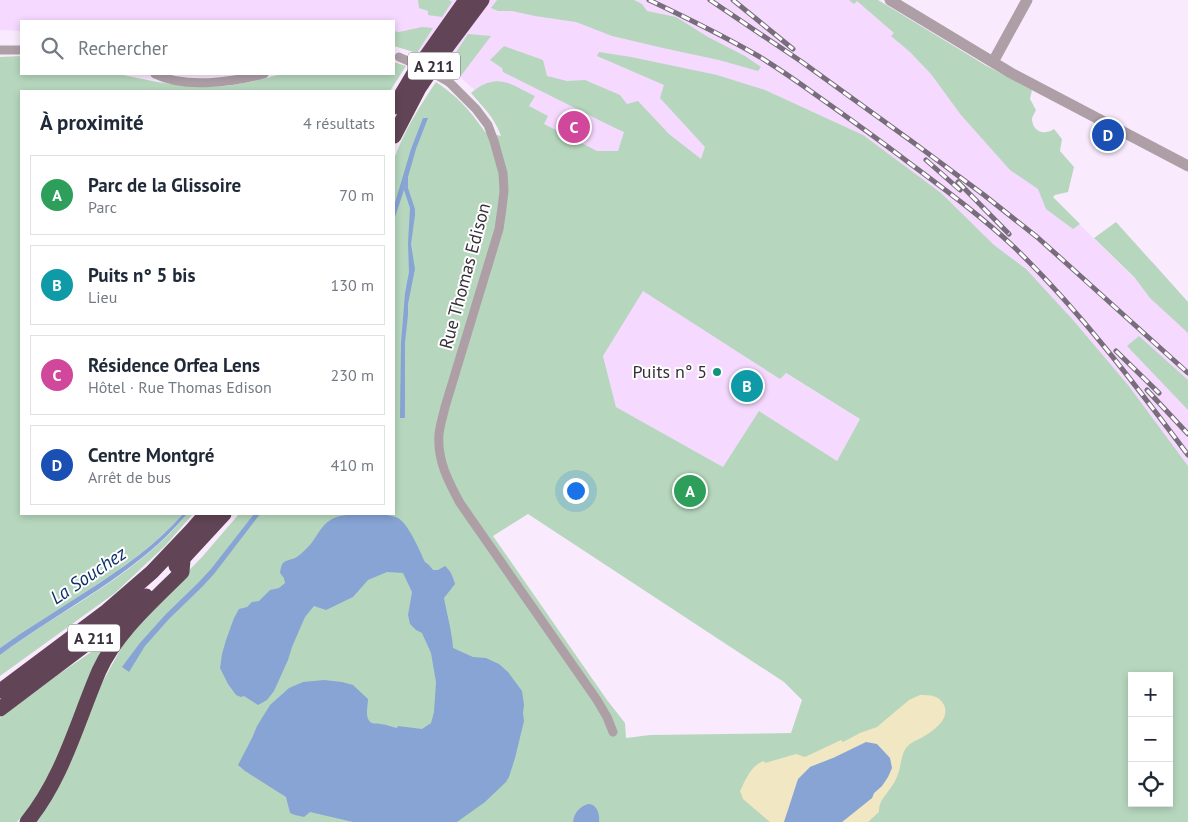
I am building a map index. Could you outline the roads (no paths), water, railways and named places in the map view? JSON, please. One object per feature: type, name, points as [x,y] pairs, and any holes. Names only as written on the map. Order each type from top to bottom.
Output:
[{"type":"highway","name":"A 211","points":[[395,105],[466,0]]},
{"type":"highway","name":"A 211","points":[[395,134],[419,88],[482,0]]},
{"type":"highway","name":"A 211","points":[[0,691],[107,611],[152,572],[205,515]]},
{"type":"highway","name":"A 211","points":[[0,709],[110,626],[143,598],[183,560],[223,515]]},
{"type":"highway","points":[[27,822],[43,802],[56,778],[100,670],[114,647],[144,610],[182,572],[183,560]]},
{"type":"street","points":[[890,0],[1011,73],[1188,166]]},
{"type":"street","points":[[993,62],[1027,0]]},
{"type":"street","points":[[0,50],[20,50]]},
{"type":"street","name":"Rue Thomas Edison","points":[[396,56],[426,69],[449,82],[476,109],[488,125],[503,174],[504,191],[499,229],[445,407],[439,433],[439,452],[444,472],[460,503],[597,700],[613,732]]},
{"type":"street","points":[[159,75],[185,81],[210,82],[235,80],[259,75]]},
{"type":"water","points":[[423,118],[428,118],[408,177],[408,188],[415,209],[411,244],[415,269],[408,304],[405,343],[405,418],[400,418],[401,343],[405,293],[409,272],[410,208],[404,190],[395,217],[395,203],[411,149]]},
{"type":"water","points":[[182,515],[186,515],[167,536],[122,573],[0,655],[0,648],[100,583],[150,546]]},
{"type":"water","points":[[253,515],[259,515],[214,574],[145,646],[129,672],[122,667],[139,644],[166,614],[211,569]]},
{"type":"water","points":[[386,515],[402,521],[410,531],[425,562],[433,570],[438,570],[445,566],[452,574],[455,584],[444,598],[453,648],[473,657],[486,658],[499,664],[508,672],[522,691],[524,721],[509,777],[485,802],[457,822],[353,822],[310,812],[304,817],[295,815],[290,813],[286,797],[238,765],[257,726],[270,705],[289,688],[303,682],[324,680],[353,685],[368,699],[367,715],[368,719],[373,723],[397,728],[398,726],[422,729],[431,723],[434,712],[436,682],[431,653],[422,633],[410,624],[408,615],[412,592],[403,573],[387,572],[368,580],[353,597],[326,610],[314,606],[305,617],[274,691],[267,700],[258,705],[244,696],[236,695],[220,668],[226,640],[239,609],[247,607],[252,602],[259,601],[270,590],[279,588],[285,583],[280,573],[283,564],[302,552],[328,522],[339,516]]},
{"type":"water","points":[[866,742],[877,744],[890,758],[892,768],[882,786],[874,793],[872,798],[842,822],[784,822],[798,779],[810,767]]},
{"type":"water","points":[[588,804],[594,806],[597,810],[599,822],[573,822],[574,816],[578,811]]},
{"type":"railway","points":[[649,0],[719,34],[774,66],[885,145],[989,224],[1061,296],[1126,374],[1188,455]]},
{"type":"railway","points":[[710,0],[802,62],[984,195],[1037,237],[1188,373]]},
{"type":"railway","points":[[733,0],[793,49]]},
{"type":"railway","points":[[926,160],[960,190]]},
{"type":"railway","points":[[958,182],[1009,234]]},
{"type":"railway","points":[[1116,351],[1159,393]]},
{"type":"railway","points":[[1147,390],[1188,434]]},
{"type":"place","name":"Résidence Orfea Lens","points":[[574,127]]},
{"type":"place","name":"Centre Montgré","points":[[1108,135]]},
{"type":"place","name":"Puits n° 5","points":[[717,372]]},
{"type":"place","name":"Puits n° 5 bis","points":[[747,386]]},
{"type":"place","name":"Parc de la Glissoire","points":[[690,491]]},
{"type":"water label","name":"La Souchez","points":[[88,575]]}]
